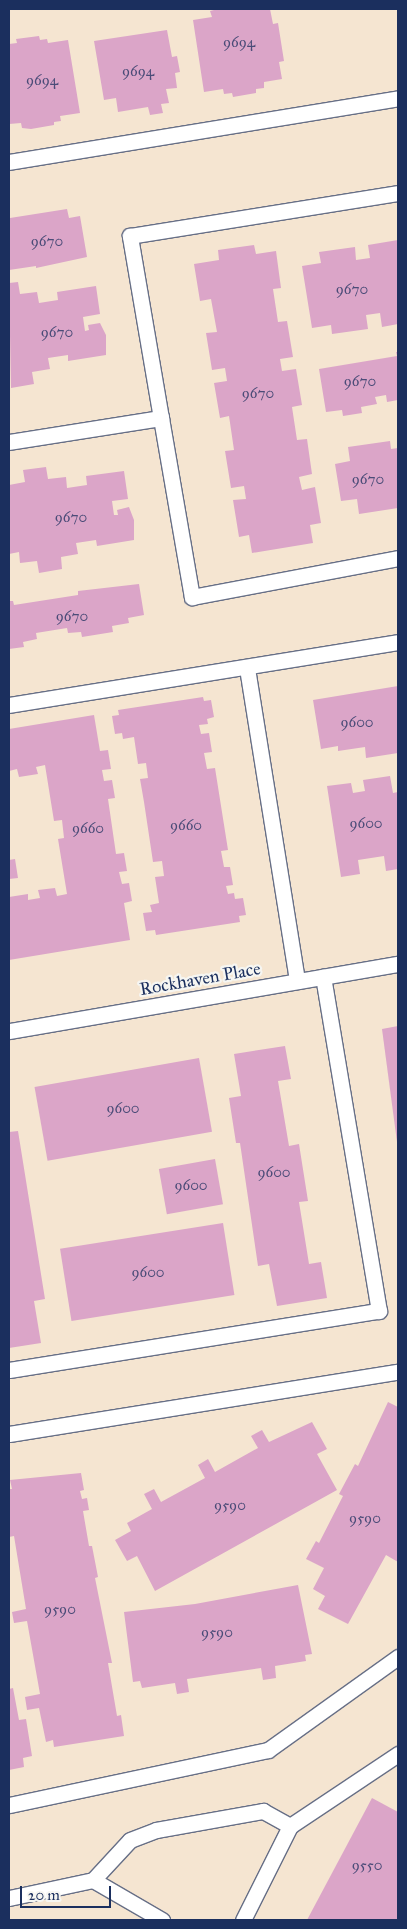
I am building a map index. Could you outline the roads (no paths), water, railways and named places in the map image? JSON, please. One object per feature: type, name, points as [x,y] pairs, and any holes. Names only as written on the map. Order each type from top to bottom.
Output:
[{"type":"lane","points":[[9,162],[398,98]]},
{"type":"lane","points":[[398,192],[130,236],[192,597],[398,558]]},
{"type":"lane","points":[[9,442],[161,418]]},
{"type":"lane","points":[[9,705],[247,668],[398,642]]},
{"type":"lane","points":[[247,668],[297,981]]},
{"type":"lane","name":"Rockhaven Place","points":[[9,1031],[398,964]]},
{"type":"lane","points":[[9,1370],[378,1311],[323,977]]},
{"type":"lane","points":[[9,1434],[398,1372]]},
{"type":"lane","points":[[9,1805],[268,1750],[398,1656]]},
{"type":"lane","points":[[243,1920],[290,1826],[398,1754]]},
{"type":"lane","points":[[9,1898],[93,1880],[130,1840],[156,1830],[263,1811],[290,1826]]},
{"type":"lane","points":[[93,1880],[162,1920]]}]
